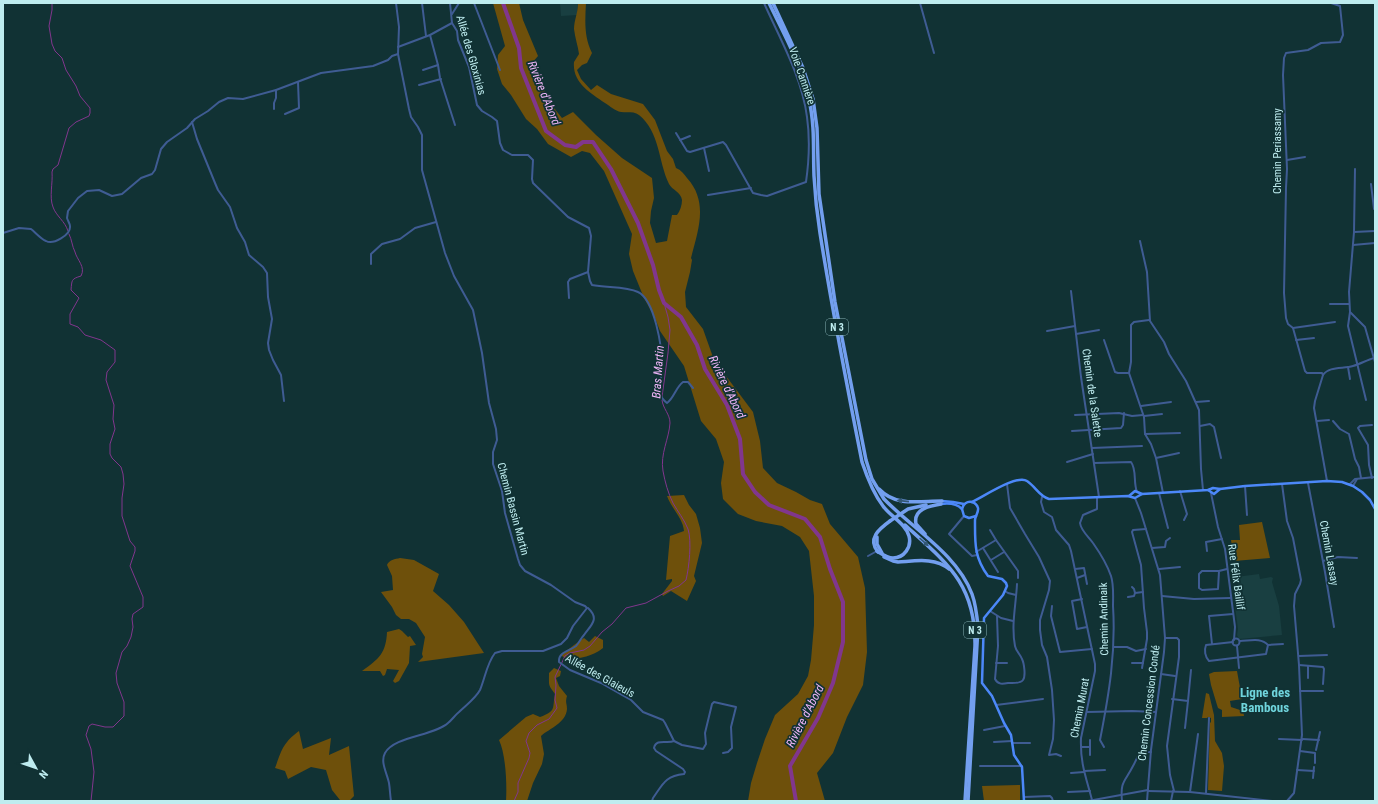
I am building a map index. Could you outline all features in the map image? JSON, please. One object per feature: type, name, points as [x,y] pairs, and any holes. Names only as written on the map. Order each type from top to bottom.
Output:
[{"type":"highway","name":"N 3","points":[[769,3],[797,62],[809,100],[814,129],[815,194],[832,303],[862,462],[868,478],[884,508],[906,529],[910,540],[908,548],[903,555],[894,558],[884,555]]},
{"type":"highway","name":"N 3","points":[[773,3],[803,68],[813,100],[817,128],[819,194],[822,219],[835,302],[861,437],[870,475],[881,494],[890,505],[946,556],[960,573]]},
{"type":"highway","name":"N 3","points":[[861,437],[872,475],[882,492],[894,500],[904,502],[941,503]]},
{"type":"highway","name":"N 3","points":[[877,495],[888,510],[951,568],[960,581],[972,610],[975,634],[965,801]]},
{"type":"highway","name":"N 3","points":[[941,503],[908,509],[877,531],[874,545],[882,556],[893,561],[929,561],[943,565],[955,576],[967,596]]},
{"type":"highway","name":"N 3","points":[[941,503],[920,511],[916,516],[916,524],[947,555],[970,589],[974,602],[978,627],[968,801]]},
{"type":"highway","name":"N 3","points":[[877,544],[876,540],[879,532],[890,521]]},
{"type":"highway","points":[[877,544],[879,550],[884,555]]},
{"type":"highway","points":[[877,544],[877,551],[884,555]]},
{"type":"main road","points":[[976,525],[972,518],[964,516],[962,509],[964,504],[972,502],[1013,481],[1024,479],[1032,485],[1042,497],[1049,499],[1136,497],[1142,494]]},
{"type":"main road","points":[[1128,496],[1135,492],[1142,494],[1203,490],[1213,491],[1245,486],[1327,481],[1342,482],[1351,485],[1369,499],[1375,509]]},
{"type":"main road","points":[[1135,492],[1136,497]]},
{"type":"main road","points":[[1135,492],[1136,497]]},
{"type":"main road","points":[[980,497],[976,515],[976,553],[988,576],[1005,580],[1007,586],[1005,592],[984,618],[982,683],[992,696],[1011,735],[1014,755],[1022,766],[1024,801]]},
{"type":"main road","name":"N 3","points":[[941,503],[953,502],[964,504]]},
{"type":"main road","points":[[972,502],[977,505]]},
{"type":"main road","name":"N 3","points":[[941,503],[952,504],[962,509]]},
{"type":"main road","points":[[972,518],[976,515]]},
{"type":"street","name":"Chemin Bassin Martin","points":[[396,3],[399,27],[398,54],[410,113],[421,133],[422,170],[450,266],[472,310],[482,353],[492,417],[496,428],[497,440],[493,452],[495,475],[502,491],[505,513],[520,565],[525,571],[557,588],[575,602],[587,607]]},
{"type":"street","points":[[422,3],[426,36]]},
{"type":"street","name":"Allée des Gloxinias","points":[[450,3],[452,23],[457,31],[458,40],[469,67],[477,105],[482,111],[492,116],[496,122],[500,143],[503,150],[512,155],[525,154],[533,160],[533,183],[568,217],[589,228],[591,236],[588,272]]},
{"type":"street","points":[[451,15],[459,3]]},
{"type":"street","points":[[474,3],[500,70]]},
{"type":"street","name":"Voie Cannière","points":[[751,188],[753,193],[767,196],[806,182],[808,134],[804,100],[793,68],[764,3]]},
{"type":"street","points":[[920,3],[934,53]]},
{"type":"street","name":"Chemin Periassamy","points":[[1323,375],[1322,372],[1307,373],[1305,371],[1293,328],[1290,327],[1286,318],[1284,293],[1287,160],[1283,75],[1286,52],[1308,50],[1320,43],[1340,42],[1343,34],[1340,6],[1331,3]]},
{"type":"street","points":[[398,48],[430,35],[452,23]]},
{"type":"street","points":[[430,35],[440,79],[455,125]]},
{"type":"street","points":[[3,233],[19,228],[31,229],[46,241],[52,242],[64,236],[70,232],[71,225],[67,218],[68,211],[78,198],[87,191],[99,190],[112,196],[122,194],[141,178],[152,174],[155,170],[161,149],[167,142],[219,102],[228,98],[243,99],[276,90],[321,73],[373,66],[398,54]]},
{"type":"street","points":[[423,70],[438,65]]},
{"type":"street","points":[[419,85],[440,79]]},
{"type":"street","points":[[285,114],[299,108],[298,82]]},
{"type":"street","points":[[274,109],[276,90]]},
{"type":"street","points":[[192,122],[196,139],[215,183],[230,207],[237,228],[245,242],[249,255],[263,267],[267,273],[268,297],[272,319],[268,343],[273,360],[281,375],[284,401]]},
{"type":"street","points":[[676,133],[687,151],[690,152],[723,142],[751,188],[708,195]]},
{"type":"street","points":[[680,140],[690,136]]},
{"type":"street","points":[[704,148],[709,171]]},
{"type":"street","points":[[1287,160],[1306,157]]},
{"type":"street","points":[[1355,170],[1354,232],[1348,326],[1366,400]]},
{"type":"street","points":[[1372,184],[1374,209]]},
{"type":"street","points":[[371,264],[371,254],[378,246],[400,238],[415,228],[436,222]]},
{"type":"street","points":[[1354,232],[1375,231]]},
{"type":"street","points":[[1140,241],[1147,272],[1149,320],[1186,381],[1199,412],[1203,490]]},
{"type":"street","points":[[1353,245],[1375,243]]},
{"type":"street","points":[[569,298],[568,282],[570,279],[588,272],[592,285],[633,290],[643,295],[650,307],[660,336],[662,366],[659,386],[663,400],[667,403],[676,389],[683,382],[688,382],[693,388]]},
{"type":"street","name":"Chemin de la Salette","points":[[1071,291],[1098,498]]},
{"type":"street","points":[[1330,304],[1350,304]]},
{"type":"street","points":[[1350,312],[1365,327],[1375,362]]},
{"type":"street","points":[[1149,320],[1134,322],[1131,325],[1130,373],[1144,415],[1145,434],[1151,444],[1156,458],[1168,528]]},
{"type":"street","points":[[1293,328],[1335,322]]},
{"type":"street","points":[[1047,331],[1075,326]]},
{"type":"street","points":[[1076,334],[1099,330]]},
{"type":"street","points":[[1296,340],[1314,338]]},
{"type":"street","points":[[1104,340],[1116,372],[1118,374],[1130,373]]},
{"type":"street","points":[[1327,481],[1314,404],[1323,375],[1329,370],[1354,366],[1374,358]]},
{"type":"street","points":[[1348,367],[1350,379]]},
{"type":"street","points":[[1196,402],[1209,401]]},
{"type":"street","points":[[1140,406],[1171,402]]},
{"type":"street","points":[[1075,415],[1119,413],[1133,416],[1162,414]]},
{"type":"street","points":[[1072,431],[1120,428],[1123,425],[1124,414]]},
{"type":"street","points":[[1317,422],[1329,420]]},
{"type":"street","points":[[1333,421],[1340,430],[1349,434],[1361,478]]},
{"type":"street","points":[[1200,426],[1210,424],[1214,427],[1221,458]]},
{"type":"street","points":[[1372,425],[1360,426],[1358,428],[1368,445],[1369,465],[1372,478]]},
{"type":"street","points":[[1145,434],[1180,433]]},
{"type":"street","points":[[1092,448],[1142,446]]},
{"type":"street","points":[[1156,458],[1179,453]]},
{"type":"street","points":[[1067,462],[1093,454]]},
{"type":"street","points":[[1094,463],[1131,462],[1133,466],[1135,492]]},
{"type":"street","points":[[1351,485],[1353,480],[1361,478],[1375,478]]},
{"type":"street","name":"Chemin Lassay","points":[[1308,483],[1334,627]]},
{"type":"street","points":[[1007,484],[1010,508],[1040,557],[1050,581],[1049,590],[1040,620],[1040,630],[1042,645],[1047,656],[1052,690],[1054,730],[1049,754],[1061,756]]},
{"type":"street","points":[[1282,484],[1288,521],[1301,577],[1301,582],[1295,594],[1295,599],[1302,740],[1294,794],[1287,801]]},
{"type":"street","points":[[1245,486],[1247,515]]},
{"type":"street","name":"Rue Félix Baillif","points":[[1213,491],[1212,498],[1225,549],[1227,569],[1230,580],[1230,598],[1235,634],[1234,641]]},
{"type":"street","points":[[1180,492],[1188,514],[1184,520]]},
{"type":"street","name":"Chemin Murat","points":[[1042,497],[1041,502],[1044,512],[1052,517],[1056,530],[1070,545],[1092,649],[1095,671],[1081,738],[1081,759],[1092,800]]},
{"type":"street","name":"Chemin Concession Condé","points":[[1136,497],[1158,569],[1162,596],[1165,638],[1151,752],[1147,801]]},
{"type":"street","name":"Chemin Andinaik","points":[[1098,498],[1097,509],[1083,515],[1080,523],[1082,529],[1098,551],[1111,577],[1114,615],[1114,647],[1100,740],[1104,747]]},
{"type":"street","points":[[964,516],[949,534],[972,556],[996,540]]},
{"type":"street","points":[[1142,668],[1147,639],[1141,565],[1132,532],[1133,530],[1146,529]]},
{"type":"street","points":[[990,530],[1018,572],[1018,578]]},
{"type":"street","points":[[1152,548],[1166,547],[1166,541],[1170,538]]},
{"type":"street","points":[[1207,551],[1206,543],[1208,540],[1222,539]]},
{"type":"street","points":[[983,548],[998,572]]},
{"type":"street","points":[[868,556],[877,551]]},
{"type":"street","points":[[991,560],[1004,552]]},
{"type":"street","points":[[1323,561],[1338,557],[1357,558]]},
{"type":"street","points":[[1075,569],[1084,567],[1087,584]]},
{"type":"street","points":[[1158,569],[1180,567]]},
{"type":"street","points":[[1219,571],[1218,589],[1202,590],[1200,588],[1199,574],[1202,571],[1219,571],[1227,569]]},
{"type":"street","points":[[1077,578],[1085,575]]},
{"type":"street","points":[[997,616],[998,646],[994,677],[996,682],[1000,684],[1019,683],[1023,681],[1024,664],[1015,646],[1013,621],[1017,584]]},
{"type":"street","points":[[1132,587],[1134,589],[1134,593]]},
{"type":"street","points":[[1005,592],[1016,594]]},
{"type":"street","points":[[1128,597],[1134,596],[1134,593],[1143,592]]},
{"type":"street","points":[[1162,596],[1192,599],[1230,598]]},
{"type":"street","points":[[1082,599],[1072,601],[1077,629],[1088,627]]},
{"type":"street","points":[[1052,606],[1051,616],[1060,652],[1092,649]]},
{"type":"street","points":[[391,801],[384,763],[384,756],[387,750],[397,743],[439,729],[449,723],[476,695],[494,653],[502,651],[543,651],[561,644],[587,610],[587,607]]},
{"type":"street","name":"Allée des Glaieuls","points":[[587,607],[594,617],[592,624],[578,644],[560,656],[558,659],[560,664],[570,670],[601,683],[631,700],[644,712],[663,720],[674,741]]},
{"type":"street","points":[[989,610],[997,616],[1013,621]]},
{"type":"street","points":[[1212,644],[1209,616],[1233,614]]},
{"type":"street","name":"Rue Félix Baillif","points":[[1235,634],[1239,640]]},
{"type":"street","points":[[1165,638],[1177,638],[1180,640],[1167,746],[1173,791],[1171,801]]},
{"type":"street","points":[[1239,640],[1239,644],[1237,646],[1239,668]]},
{"type":"street","points":[[1268,645],[1267,654],[1209,661],[1206,659],[1204,649],[1206,645],[1239,640],[1259,640],[1268,645],[1283,644]]},
{"type":"street","points":[[1234,641],[1234,645],[1237,646]]},
{"type":"street","points":[[1114,647],[1128,647],[1136,651],[1146,649]]},
{"type":"street","points":[[1298,656],[1327,655]]},
{"type":"street","points":[[996,663],[1007,663]]},
{"type":"street","points":[[1132,663],[1143,663]]},
{"type":"street","points":[[1299,666],[1323,666],[1323,684]]},
{"type":"street","points":[[1308,666],[1308,678]]},
{"type":"street","points":[[1185,728],[1192,670]]},
{"type":"street","points":[[1161,674],[1176,676]]},
{"type":"street","points":[[1300,691],[1322,691]]},
{"type":"street","points":[[1172,699],[1188,701]]},
{"type":"street","points":[[996,705],[1043,700]]},
{"type":"street","points":[[652,801],[669,778],[685,773],[682,769],[656,752],[654,748],[655,744],[658,742],[674,741],[679,744],[703,749],[706,744],[705,733],[713,703],[736,707],[731,727],[732,748],[728,752],[723,753]]},
{"type":"street","points":[[1087,712],[1156,712]]},
{"type":"street","points":[[1206,793],[1209,718]]},
{"type":"street","points":[[984,730],[1006,726]]},
{"type":"street","points":[[1316,750],[1320,732]]},
{"type":"street","points":[[1190,792],[1198,734]]},
{"type":"street","points":[[1279,739],[1319,740]]},
{"type":"street","points":[[1090,740],[1090,756]]},
{"type":"street","points":[[994,742],[1030,743]]},
{"type":"street","points":[[1081,747],[1090,747]]},
{"type":"street","points":[[1300,751],[1315,753],[1315,763]]},
{"type":"street","points":[[1122,801],[1121,791],[1124,779],[1141,752],[1151,752]]},
{"type":"street","points":[[980,766],[1022,766]]},
{"type":"street","points":[[1313,778],[1314,767]]},
{"type":"street","points":[[1071,773],[1105,770]]},
{"type":"street","points":[[1297,770],[1314,771]]},
{"type":"street","points":[[1088,801],[1148,790],[1206,793],[1272,801]]},
{"type":"street","points":[[1068,792],[1090,791]]},
{"type":"street","points":[[1024,797],[1050,796],[1053,801]]},
{"type":"shaded area","points":[[493,3],[519,3],[523,20],[538,56],[532,63],[550,103],[562,118],[573,112],[622,158],[652,178],[654,198],[650,223],[656,243],[667,241],[672,215],[677,215],[680,210],[682,200],[680,195],[669,184],[665,175],[658,147],[651,130],[639,115],[617,111],[588,91],[576,75],[574,62],[579,54],[574,26],[578,3],[586,3],[586,35],[592,53],[587,63],[582,65],[577,70],[581,79],[591,90],[597,85],[611,94],[643,104],[655,120],[667,151],[673,159],[676,168],[681,171],[694,187],[698,197],[700,207],[699,227],[691,258],[690,272],[685,292],[686,307],[703,329],[714,360],[753,412],[760,441],[763,468],[777,483],[810,500],[822,504],[830,524],[858,557],[865,588],[867,652],[863,685],[847,717],[833,753],[817,773],[825,801],[748,801],[751,783],[757,763],[775,715],[798,694],[808,676],[814,625],[814,596],[809,551],[800,537],[782,526],[756,521],[738,514],[723,499],[721,483],[724,462],[716,439],[701,421],[684,366],[660,331],[644,298],[633,271],[629,254],[632,234],[604,171],[590,153],[582,151],[571,157],[548,144],[537,129],[526,119],[511,95],[502,84],[497,69],[498,55],[505,46]]},
{"type":"shaded area","points":[[560,3],[578,3],[577,15],[561,16]]},
{"type":"shaded area","points":[[684,495],[696,514],[702,543],[694,576],[696,581],[687,601],[671,591],[663,596],[662,594],[672,581],[672,579],[666,580],[670,536],[684,531],[679,517],[667,496]]},
{"type":"shaded area","points":[[1262,522],[1270,558],[1234,561],[1231,540],[1240,540],[1239,525]]},
{"type":"shaded area","points":[[400,558],[414,560],[439,574],[433,591],[449,605],[464,622],[484,653],[418,662],[423,657],[422,654],[425,637],[416,623],[409,619],[401,619],[396,615],[381,592],[393,590],[392,576],[387,565],[394,559]]},
{"type":"shaded area","points":[[1259,574],[1260,579],[1273,578],[1272,582],[1279,606],[1282,635],[1239,639],[1237,635],[1238,629],[1234,599],[1243,594],[1236,577]]},
{"type":"shaded area","points":[[399,629],[408,637],[410,636],[416,645],[410,646],[409,663],[399,681],[395,683],[393,681],[399,670],[387,669],[385,675],[383,676],[380,671],[362,671],[373,663],[380,655],[385,645],[387,632]]},
{"type":"shaded area","points":[[595,636],[603,640],[603,648],[599,651],[591,655],[568,661],[561,655],[584,638],[589,642]]},
{"type":"shaded area","points":[[554,668],[561,671],[560,676],[556,678],[559,686],[567,696],[566,714],[561,722],[541,736],[544,754],[542,764],[533,783],[527,801],[506,801],[505,762],[499,740],[526,717],[533,714],[540,717],[551,711],[553,708],[555,694],[549,685],[549,673]]},
{"type":"shaded area","points":[[1237,671],[1242,699],[1230,701],[1231,707],[1243,710],[1244,716],[1222,717],[1222,710],[1218,708],[1209,674],[1214,672]]},
{"type":"shaded area","points":[[1206,693],[1209,694],[1214,715],[1215,741],[1222,753],[1224,766],[1222,791],[1208,790],[1211,718],[1202,718]]},
{"type":"shaded area","points":[[299,731],[303,749],[331,738],[329,755],[349,746],[354,796],[349,801],[340,800],[332,790],[326,770],[311,767],[288,779],[285,771],[275,768],[279,756],[289,739]]},
{"type":"shaded area","points":[[1020,785],[1020,801],[984,801],[982,786]]},
{"type":"waterway","points":[[52,3],[49,26],[52,44],[55,51],[62,58],[66,70],[76,86],[80,96],[90,108],[89,116],[76,122],[69,128],[58,165],[52,172],[52,203],[54,210],[65,224],[68,231]]},
{"type":"waterway","name":"Rivière d'Abord","points":[[503,3],[519,48],[521,68],[546,131],[565,145],[576,147],[583,142],[593,142],[611,169],[638,223],[653,265],[664,303],[681,317],[697,345],[705,369],[727,405],[740,439],[743,474],[755,492],[769,505],[805,519],[820,537],[830,569],[843,602],[843,642],[833,683],[818,718],[790,766],[796,801]]},
{"type":"waterway","points":[[69,234],[82,270],[81,276],[75,278],[72,282],[71,290],[79,298],[70,314],[70,324],[78,327],[85,335],[101,340],[115,350],[115,362],[107,372],[106,380],[114,405],[113,419],[115,429],[110,444],[110,454],[121,467],[123,474],[124,484],[122,516],[130,541],[135,547],[130,566],[143,597],[143,607],[133,614],[131,637],[127,646],[122,652],[116,673],[117,683],[124,702],[124,716],[113,727],[92,724],[89,726],[86,735],[91,749],[94,772],[91,801]]},
{"type":"waterway","name":"Bras Martin","points":[[662,397],[670,330],[664,303]]},
{"type":"waterway","name":"Bras Martin","points":[[514,801],[518,792],[518,783],[529,758],[530,753],[526,741],[529,733],[537,725],[549,719],[557,708],[555,700],[555,677],[565,656],[570,653],[584,650],[590,646],[626,608],[646,603],[679,586],[686,580],[690,554],[690,540],[685,522],[671,499],[664,475],[662,465],[670,423],[662,400]]},
{"type":"district","name":"Ligne des Bambous","points":[[1265,700]]}]
